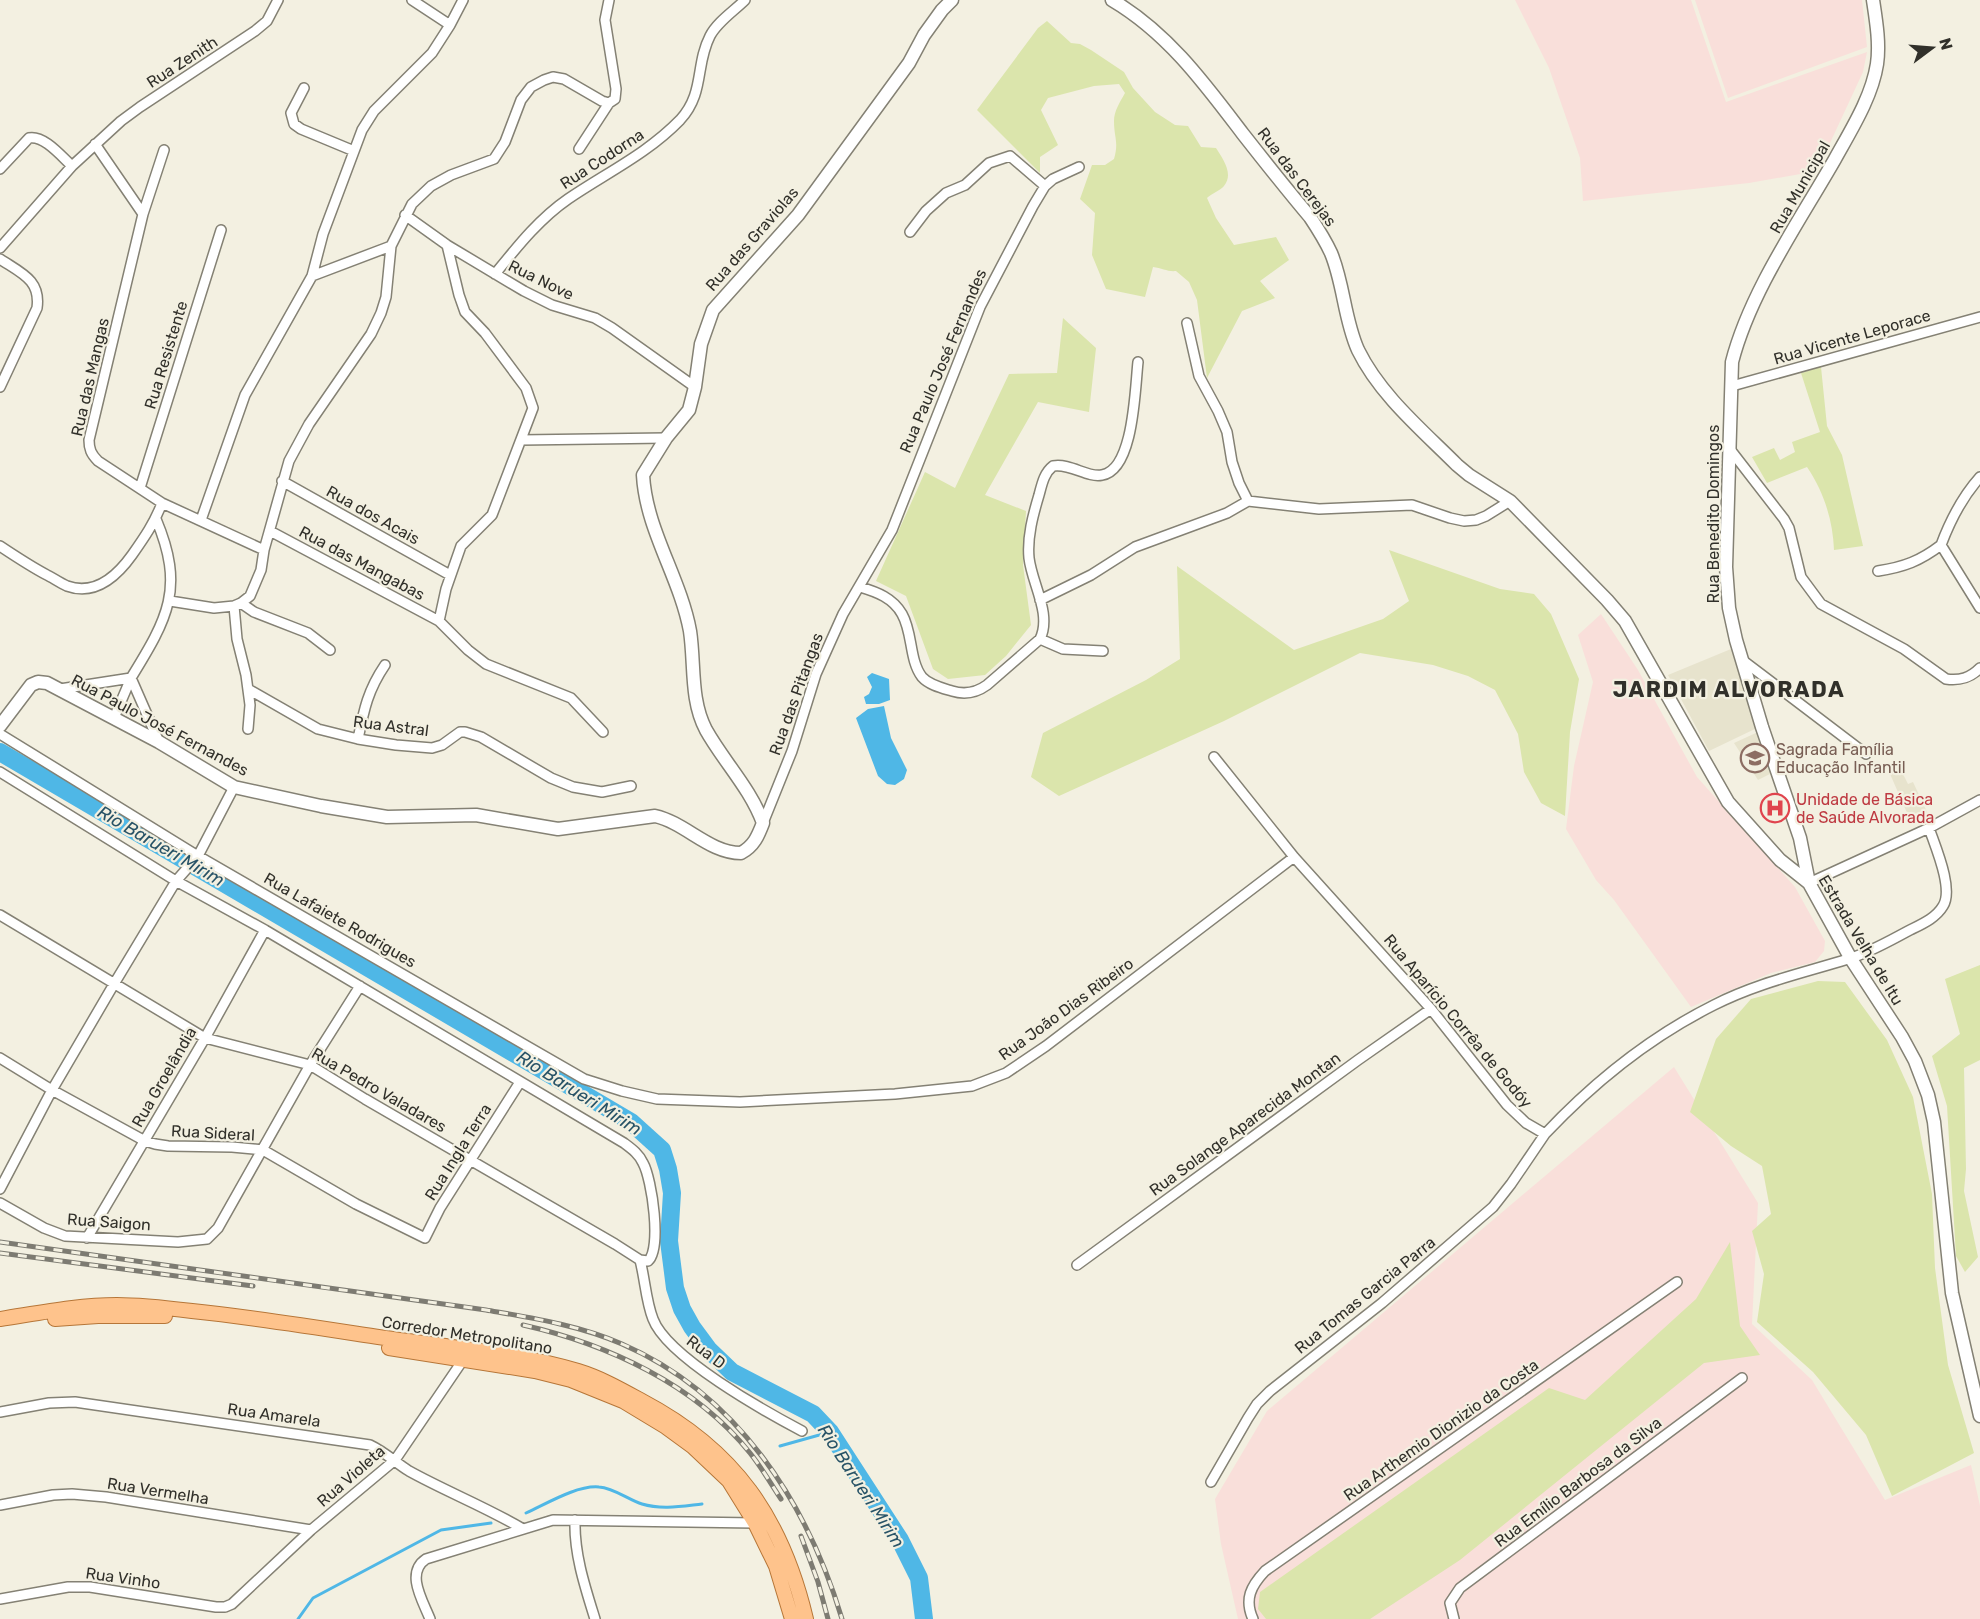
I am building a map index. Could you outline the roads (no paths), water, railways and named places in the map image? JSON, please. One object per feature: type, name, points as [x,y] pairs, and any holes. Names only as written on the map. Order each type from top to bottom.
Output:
[{"type":"main road","name":"Rua das Graviolas","points":[[763,823],[754,802],[706,730],[698,709],[690,631],[668,560],[653,529],[643,475],[666,438],[689,410],[701,344],[713,310],[798,215],[909,63],[924,34],[952,0]]},
{"type":"main road","name":"Rua das Cerejas","points":[[1112,0],[1137,15],[1168,43],[1208,88],[1310,217],[1332,255],[1351,332],[1359,351],[1383,388],[1468,476],[1510,501]]},
{"type":"main road","name":"Rua Municipal","points":[[1732,386],[1734,353],[1752,304],[1846,140],[1874,78],[1878,58],[1873,0]]},
{"type":"main road","name":"Rua Benedito Domingos","points":[[1732,386],[1726,567],[1729,608],[1741,659],[1800,838],[1809,883]]},
{"type":"main road","name":"Estrada Velha de Itu","points":[[1510,501],[1625,621],[1728,802],[1780,860],[1809,883],[1851,959],[1915,1060],[1928,1095],[1938,1155],[1942,1215],[1952,1293],[1980,1416]]},
{"type":"main road","name":"Rua Paulo José Fernandes","points":[[0,726],[31,685],[47,682],[159,742],[234,788],[321,806],[387,817],[476,815],[558,829],[655,816],[667,819],[701,840],[734,854],[741,854],[749,849],[763,823]]},
{"type":"main road","name":"Corredor Metropolitano","points":[[0,1319],[74,1308],[115,1305],[144,1306],[226,1314],[462,1349],[557,1366],[596,1377],[693,1431],[736,1472],[768,1518],[798,1588],[806,1619]]},
{"type":"main road","points":[[0,1328],[44,1320],[98,1316],[189,1317],[536,1371],[571,1380],[623,1401],[666,1427],[692,1446],[729,1481],[755,1523],[776,1566],[792,1619]]},
{"type":"main road","points":[[755,1523],[765,1527],[798,1588]]},
{"type":"street","name":"Rua Zenith","points":[[0,248],[72,165],[95,144],[140,107],[255,31],[267,21],[278,0]]},
{"type":"street","points":[[412,0],[450,25]]},
{"type":"street","points":[[201,520],[245,394],[312,276],[323,234],[362,130],[374,111],[421,66],[440,42],[463,0]]},
{"type":"street","points":[[579,149],[617,94],[605,20],[609,0]]},
{"type":"street","name":"Rua Codorna","points":[[495,274],[527,235],[567,200],[658,141],[680,120],[692,106],[697,92],[710,35],[745,0]]},
{"type":"street","points":[[170,601],[214,608],[237,604],[249,596],[261,570],[282,481],[298,443],[357,351],[371,334],[386,297],[391,246],[405,215],[419,196],[431,186],[452,175],[494,159],[505,141],[520,100],[531,87],[544,80],[553,77],[564,79],[609,103]]},
{"type":"street","points":[[304,88],[291,113],[294,124],[354,151]]},
{"type":"street","points":[[0,169],[29,138],[35,137],[42,140],[72,165]]},
{"type":"street","points":[[95,144],[143,214]]},
{"type":"street","name":"Rua das Mangas","points":[[164,150],[143,214],[89,440],[92,455],[162,503],[264,550]]},
{"type":"street","points":[[910,232],[946,193],[965,185],[989,163],[1010,156],[1045,186]]},
{"type":"street","name":"Rua Paulo José Fernandes","points":[[860,586],[898,516],[980,307],[1045,186],[1053,179],[1079,167]]},
{"type":"street","name":"Rua Nove","points":[[405,215],[447,245],[495,274],[552,305],[595,318],[612,328],[695,387]]},
{"type":"street","name":"Rua Resistente","points":[[140,488],[221,230]]},
{"type":"street","name":"Rua das Mangabas","points":[[439,621],[450,575],[461,546],[492,515],[532,408],[531,398],[526,388],[485,333],[465,312],[447,245]]},
{"type":"street","points":[[312,276],[391,246]]},
{"type":"street","points":[[0,260],[31,281],[37,289],[38,298],[37,308],[0,387]]},
{"type":"street","name":"Rua Vicente Leporace","points":[[1732,386],[1980,317]]},
{"type":"street","points":[[1187,323],[1199,376],[1227,432],[1232,462],[1248,501]]},
{"type":"street","points":[[860,586],[878,592],[902,615],[922,677],[932,684],[961,693],[978,691],[1040,639],[1044,625],[1029,558],[1029,535],[1045,476],[1053,466],[1060,465],[1100,476],[1107,474],[1118,464],[1128,442],[1138,362]]},
{"type":"street","points":[[521,440],[666,438]]},
{"type":"street","points":[[1730,448],[1784,519],[1789,528],[1801,577],[1821,604],[1904,649],[1946,679],[1954,681],[1967,678],[1980,668]]},
{"type":"street","points":[[1878,571],[1923,559],[1941,545],[1963,501],[1980,477]]},
{"type":"street","name":"Rua dos Acais","points":[[282,481],[450,575]]},
{"type":"street","points":[[1040,600],[1091,575],[1135,547],[1227,513],[1248,501],[1319,509],[1412,505],[1464,521],[1486,516],[1510,501]]},
{"type":"street","points":[[0,546],[26,564],[68,586],[86,588],[100,585],[126,563],[156,519],[162,503]]},
{"type":"street","points":[[114,718],[131,678],[148,651],[170,601],[172,587],[169,559],[156,519]]},
{"type":"street","name":"Rua das Mangabas","points":[[270,531],[439,621],[468,650],[486,664],[571,698],[603,732]]},
{"type":"street","points":[[1941,545],[1980,608]]},
{"type":"street","name":"Rua das Pitangas","points":[[763,823],[792,751],[816,674],[843,614],[860,586]]},
{"type":"street","points":[[237,604],[308,633],[330,650]]},
{"type":"street","points":[[237,604],[237,639],[250,705],[248,729]]},
{"type":"street","points":[[1040,639],[1063,649],[1103,651]]},
{"type":"street","points":[[1741,659],[1866,754]]},
{"type":"street","points":[[358,739],[364,705],[373,683],[385,665]]},
{"type":"street","points":[[60,689],[131,678]]},
{"type":"street","points":[[131,678],[159,742]]},
{"type":"street","name":"Rua Astral","points":[[248,689],[318,729],[358,739],[396,745],[432,747],[442,745],[460,732],[465,732],[480,737],[551,777],[588,791],[602,792],[631,786]]},
{"type":"street","name":"Rua Lafaiete Rodrigues","points":[[0,734],[196,859],[584,1079],[657,1099],[678,1099]]},
{"type":"street","name":"Rua Aparício Corrêa de Godóy","points":[[1214,757],[1293,857],[1431,1009],[1507,1105],[1526,1123],[1545,1134]]},
{"type":"street","points":[[0,772],[624,1143],[637,1153],[645,1165],[649,1182],[656,1241],[651,1258],[648,1261],[640,1260]]},
{"type":"street","points":[[0,1188],[52,1090],[114,984],[179,878],[196,859],[234,788]]},
{"type":"street","points":[[1809,883],[1929,828],[1980,800]]},
{"type":"street","points":[[1545,1134],[1573,1104],[1614,1068],[1658,1036],[1715,1004],[1765,983],[1851,959],[1938,914],[1945,904],[1947,891],[1929,828]]},
{"type":"street","name":"Rua João Dias Ribeiro","points":[[678,1099],[740,1102],[895,1094],[972,1086],[988,1081],[1006,1073],[1046,1046],[1293,857]]},
{"type":"street","name":"Rua Pedro Valadares","points":[[0,915],[205,1038],[310,1065],[640,1260]]},
{"type":"street","name":"Rua Groelândia","points":[[87,1238],[205,1038],[265,930]]},
{"type":"street","points":[[263,1150],[310,1065],[360,986]]},
{"type":"street","name":"Rua Solange Aparecida Montan","points":[[1077,1265],[1431,1009]]},
{"type":"street","name":"Rua Sideral","points":[[0,1058],[52,1090],[145,1141],[168,1146],[263,1150],[356,1204],[425,1239]]},
{"type":"street","name":"Rua Ingla Terra","points":[[425,1239],[440,1208],[520,1082]]},
{"type":"street","name":"Rua Tomas Garcia Parra","points":[[1211,1482],[1257,1404],[1270,1391],[1382,1303],[1493,1207],[1545,1134]]},
{"type":"street","name":"Rua Saigon","points":[[0,1203],[44,1228],[65,1236],[178,1242],[207,1239],[218,1228],[263,1150]]},
{"type":"street","name":"Rua D","points":[[640,1260],[653,1320],[668,1341],[695,1365],[760,1408],[802,1431]]},
{"type":"street","name":"Rua Arthemio Dionizio da Costa","points":[[1253,1619],[1249,1598],[1254,1583],[1265,1571],[1677,1282]]},
{"type":"street","name":"Rua Violeta","points":[[240,1598],[311,1530],[395,1460],[464,1360]]},
{"type":"street","name":"Rua Emílio Barbosa da Silva","points":[[1454,1619],[1450,1603],[1460,1588],[1742,1378]]},
{"type":"street","name":"Rua Amarela","points":[[0,1413],[49,1403],[75,1402],[353,1441],[370,1445],[408,1470],[461,1498],[497,1513],[523,1529]]},
{"type":"street","name":"Rua Vermelha","points":[[0,1505],[72,1494],[106,1497],[311,1530]]},
{"type":"street","points":[[430,1619],[415,1577],[421,1562],[553,1520],[755,1523]]},
{"type":"street","points":[[575,1520],[575,1537],[584,1584],[595,1619]]},
{"type":"street","name":"Rua Vinho","points":[[0,1599],[68,1587],[90,1587],[216,1607],[225,1607],[240,1598]]},
{"type":"water","points":[[872,673],[889,679],[890,700],[879,704],[866,704],[864,697],[869,694],[872,687],[867,677]]},
{"type":"water","points":[[884,706],[891,738],[907,770],[904,779],[895,785],[887,784],[878,776],[856,718],[868,709]]},
{"type":"waterway","name":"Rio Barueri Mirim","points":[[0,752],[631,1122],[662,1150],[672,1193],[669,1241],[675,1288],[682,1309],[692,1327],[709,1350],[732,1372],[813,1414],[830,1432],[900,1540],[919,1578],[924,1619]]},
{"type":"waterway","points":[[780,1446],[830,1432]]},
{"type":"waterway","points":[[526,1513],[562,1496],[590,1487],[610,1490],[650,1506],[672,1507],[702,1504]]},
{"type":"waterway","points":[[298,1619],[313,1598],[441,1530],[491,1523]]},
{"type":"railway","points":[[0,1242],[486,1310],[572,1327],[622,1344],[663,1365],[700,1392],[733,1422],[762,1456],[787,1494],[809,1534],[842,1619]]},
{"type":"railway","points":[[0,1253],[253,1286]]},
{"type":"railway","points":[[523,1325],[586,1343],[647,1370],[676,1387],[728,1428],[750,1453],[781,1499]]},
{"type":"railway","points":[[801,1536],[818,1582],[828,1619]]},
{"type":"place","name":"Sagrada Família Educação Infantil","points":[[1755,758]]},
{"type":"place","name":"Unidade de Básica de Saúde Alvorada","points":[[1775,808]]},
{"type":"district","name":"JARDIM ALVORADA","points":[[1729,689]]}]
